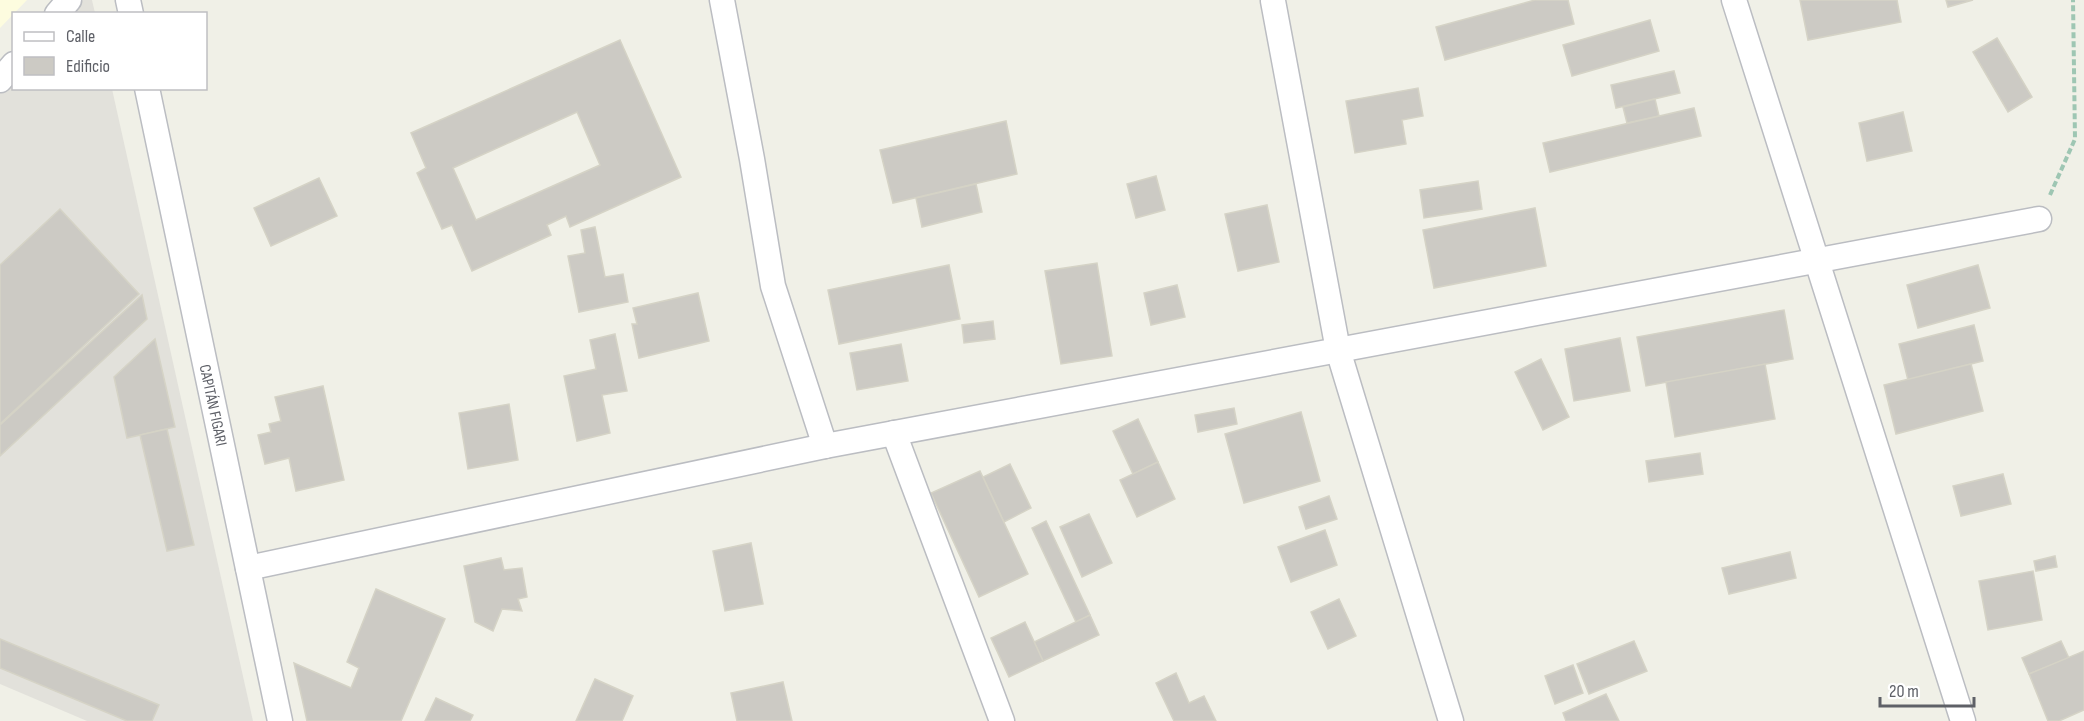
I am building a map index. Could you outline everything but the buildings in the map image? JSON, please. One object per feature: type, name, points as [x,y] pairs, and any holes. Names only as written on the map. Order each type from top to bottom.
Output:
[{"type":"street","points":[[59,12],[69,0]]},
{"type":"street","points":[[723,0],[773,286],[825,446]]},
{"type":"street","points":[[1734,0],[1963,721]]},
{"type":"street","points":[[1273,1],[1338,350],[1452,721]]},
{"type":"street","points":[[0,80],[12,66]]},
{"type":"street","name":"CAPITÁN FIGARI","points":[[147,90],[280,721]]},
{"type":"street","points":[[248,568],[825,446],[2039,219]]},
{"type":"street","points":[[894,433],[1002,721]]},
{"type":"path","points":[[2039,219],[2075,139],[2073,0]]},
{"type":"shaded area","points":[[0,0],[27,0],[15,12],[12,12],[12,16],[0,28]]},
{"type":"shaded area","points":[[83,0],[92,0],[95,12],[72,12]]},
{"type":"shaded area","points":[[12,74],[12,90],[112,90],[253,721],[87,721],[0,684],[0,87]]}]
